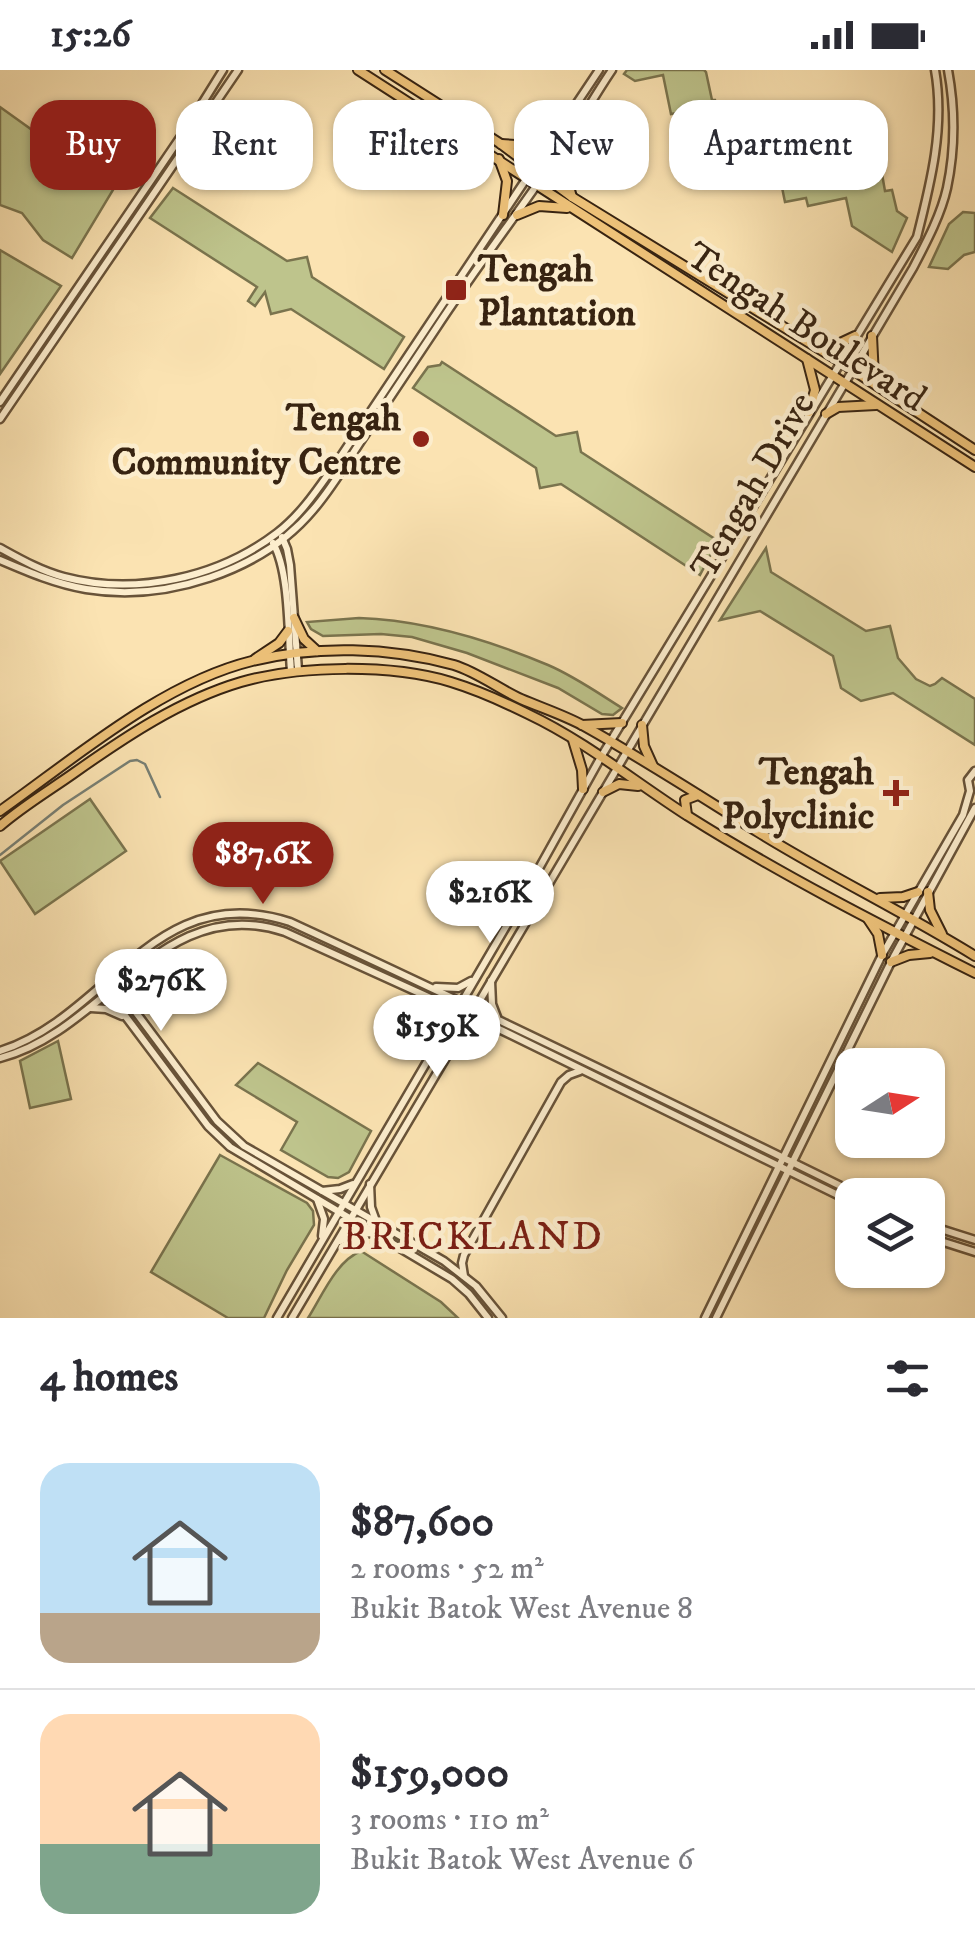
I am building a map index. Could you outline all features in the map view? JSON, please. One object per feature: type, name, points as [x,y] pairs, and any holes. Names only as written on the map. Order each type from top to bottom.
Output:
[{"type":"main road","name":"Tengah Boulevard","points":[[358,70],[514,169]]},
{"type":"main road","name":"Tengah Boulevard","points":[[385,70],[514,154]]},
{"type":"main road","points":[[501,144],[514,145]]},
{"type":"main road","points":[[499,160],[506,182],[503,215]]},
{"type":"main road","name":"Tengah Boulevard","points":[[545,190],[975,467]]},
{"type":"main road","name":"Tengah Boulevard","points":[[562,190],[975,450]]},
{"type":"main road","points":[[570,190],[572,197]]},
{"type":"main road","points":[[517,215],[539,206],[572,208]]},
{"type":"main road","points":[[805,340],[838,344],[855,336]]},
{"type":"main road","points":[[872,336],[874,377],[880,389]]},
{"type":"main road","points":[[807,358],[814,390],[810,412]]},
{"type":"main road","points":[[826,414],[848,405],[881,405]]},
{"type":"main road","points":[[294,618],[317,652]]},
{"type":"main road","points":[[252,661],[271,649],[288,630]]},
{"type":"main road","points":[[0,811],[109,733],[196,680],[252,661],[293,654],[366,650],[398,654],[457,666],[582,725],[772,841],[975,956]]},
{"type":"main road","points":[[0,826],[116,744],[177,708],[239,683],[295,670],[368,670],[450,682],[530,714],[762,860],[975,973]]},
{"type":"main road","points":[[582,725],[622,723]]},
{"type":"main road","points":[[642,725],[644,746],[653,766]]},
{"type":"main road","points":[[573,740],[582,770],[582,789]]},
{"type":"main road","points":[[604,792],[625,783],[647,788]]},
{"type":"main road","points":[[687,815],[686,800],[698,794]]},
{"type":"main road","points":[[762,860],[772,853],[772,841]]},
{"type":"main road","points":[[876,898],[923,892],[943,936]]},
{"type":"main road","points":[[865,916],[878,934],[882,956]]},
{"type":"main road","points":[[891,962],[935,952]]},
{"type":"street","points":[[0,418],[223,70]]},
{"type":"street","points":[[0,402],[238,70]]},
{"type":"street","points":[[579,100],[599,70]]},
{"type":"street","points":[[593,100],[612,70]]},
{"type":"street","name":"Tengah Drive","points":[[277,1318],[582,789],[916,237],[939,130],[935,70]]},
{"type":"street","name":"Tengah Drive","points":[[292,1318],[927,242],[947,190],[952,140],[948,70]]},
{"type":"street","points":[[0,560],[84,589],[157,590],[210,577],[235,566],[280,536],[313,510],[520,190]]},
{"type":"street","points":[[341,464],[534,190]]},
{"type":"street","points":[[280,536],[290,565],[293,654]]},
{"type":"street","points":[[0,548],[64,577],[128,584],[164,581],[208,570],[272,541]]},
{"type":"street","points":[[272,541],[283,570],[295,670]]},
{"type":"street","points":[[716,1318],[891,962],[900,934],[963,814],[972,793],[968,780],[975,771]]},
{"type":"street","points":[[923,892],[975,808]]},
{"type":"street","points":[[0,1050],[21,1044],[40,1032],[160,936],[198,919],[240,912],[272,916],[498,1018],[779,1163]]},
{"type":"street","points":[[0,1058],[37,1043],[90,1008],[176,941],[206,928],[259,924],[285,932],[835,1186]]},
{"type":"street","points":[[704,1318],[882,956],[900,934]]},
{"type":"street","points":[[135,1010],[130,993],[138,970]]},
{"type":"street","points":[[430,986],[458,988],[476,977]]},
{"type":"street","points":[[111,978],[217,1121],[244,1146],[290,1171],[319,1195],[324,1219],[322,1240]]},
{"type":"street","points":[[492,979],[492,1004],[498,1018]]},
{"type":"street","points":[[102,985],[208,1126],[230,1147],[353,1214],[452,1279],[488,1318]]},
{"type":"street","points":[[434,1000],[440,1021],[435,1049]]},
{"type":"street","points":[[90,1008],[113,1010],[130,1023]]},
{"type":"street","points":[[455,1041],[474,1030],[500,1030]]},
{"type":"street","points":[[560,1061],[561,1082]]},
{"type":"street","points":[[464,1276],[464,1255],[561,1082],[581,1071]]},
{"type":"street","points":[[790,1167],[835,1192]]},
{"type":"street","points":[[319,1195],[355,1183]]},
{"type":"street","points":[[370,1183],[377,1222]]},
{"type":"street","points":[[353,1214],[377,1222],[444,1261],[486,1297],[502,1318]]},
{"type":"street","points":[[945,1231],[975,1240]]},
{"type":"street","points":[[334,1245],[349,1235],[378,1234]]},
{"type":"street","points":[[961,1248],[967,1244],[964,1237]]},
{"type":"street","points":[[945,1243],[975,1252]]},
{"type":"street","points":[[444,1261],[464,1255]]},
{"type":"green space","points":[[627,70],[704,70],[712,100],[669,100],[669,104],[663,75],[635,81],[624,74]]},
{"type":"green space","points":[[0,107],[30,128],[30,190],[113,190],[72,258],[43,240],[22,213],[0,205]]},
{"type":"green space","points":[[173,188],[287,261],[307,257],[312,277],[404,337],[384,369],[291,309],[271,314],[265,292],[255,306],[248,301],[257,287],[150,218]]},
{"type":"green space","points":[[783,190],[892,190],[897,211],[907,218],[892,252],[852,226],[846,198],[808,206],[806,198],[785,202]]},
{"type":"green space","points":[[963,212],[975,213],[975,252],[964,255],[948,269],[929,267],[949,224]]},
{"type":"green space","points":[[0,250],[61,286],[0,374]]},
{"type":"green space","points":[[442,362],[556,436],[577,432],[581,452],[718,541],[700,575],[561,484],[540,488],[536,468],[413,388],[428,367]]},
{"type":"green space","points":[[766,548],[771,572],[866,631],[890,626],[898,658],[916,679],[930,686],[942,678],[975,699],[975,745],[893,693],[861,701],[841,688],[833,656],[760,611],[720,620]]},
{"type":"green space","points":[[359,618],[431,627],[502,647],[558,669],[622,708],[613,715],[602,714],[558,688],[467,653],[412,637],[323,636],[307,622]]},
{"type":"green space","points":[[90,799],[126,851],[35,914],[0,861]]},
{"type":"green space","points":[[58,1041],[71,1099],[30,1108],[20,1061]]},
{"type":"green space","points":[[258,1063],[371,1131],[349,1172],[338,1178],[328,1177],[281,1150],[297,1122],[236,1085]]},
{"type":"green space","points":[[220,1155],[307,1203],[313,1211],[314,1225],[264,1318],[228,1318],[151,1272]]},
{"type":"green space","points":[[361,1251],[441,1302],[458,1318],[308,1318],[337,1271]]},
{"type":"waterway","points":[[0,855],[63,805],[130,761],[145,764],[160,797]]},
{"type":"place","name":"Tengah Plantation","points":[[456,290]]},
{"type":"place","name":"Tengah Community Centre","points":[[421,439]]},
{"type":"place","name":"Tengah Polyclinic","points":[[896,793]]},
{"type":"district","name":"BRICKLAND","points":[[473,1235]]}]
